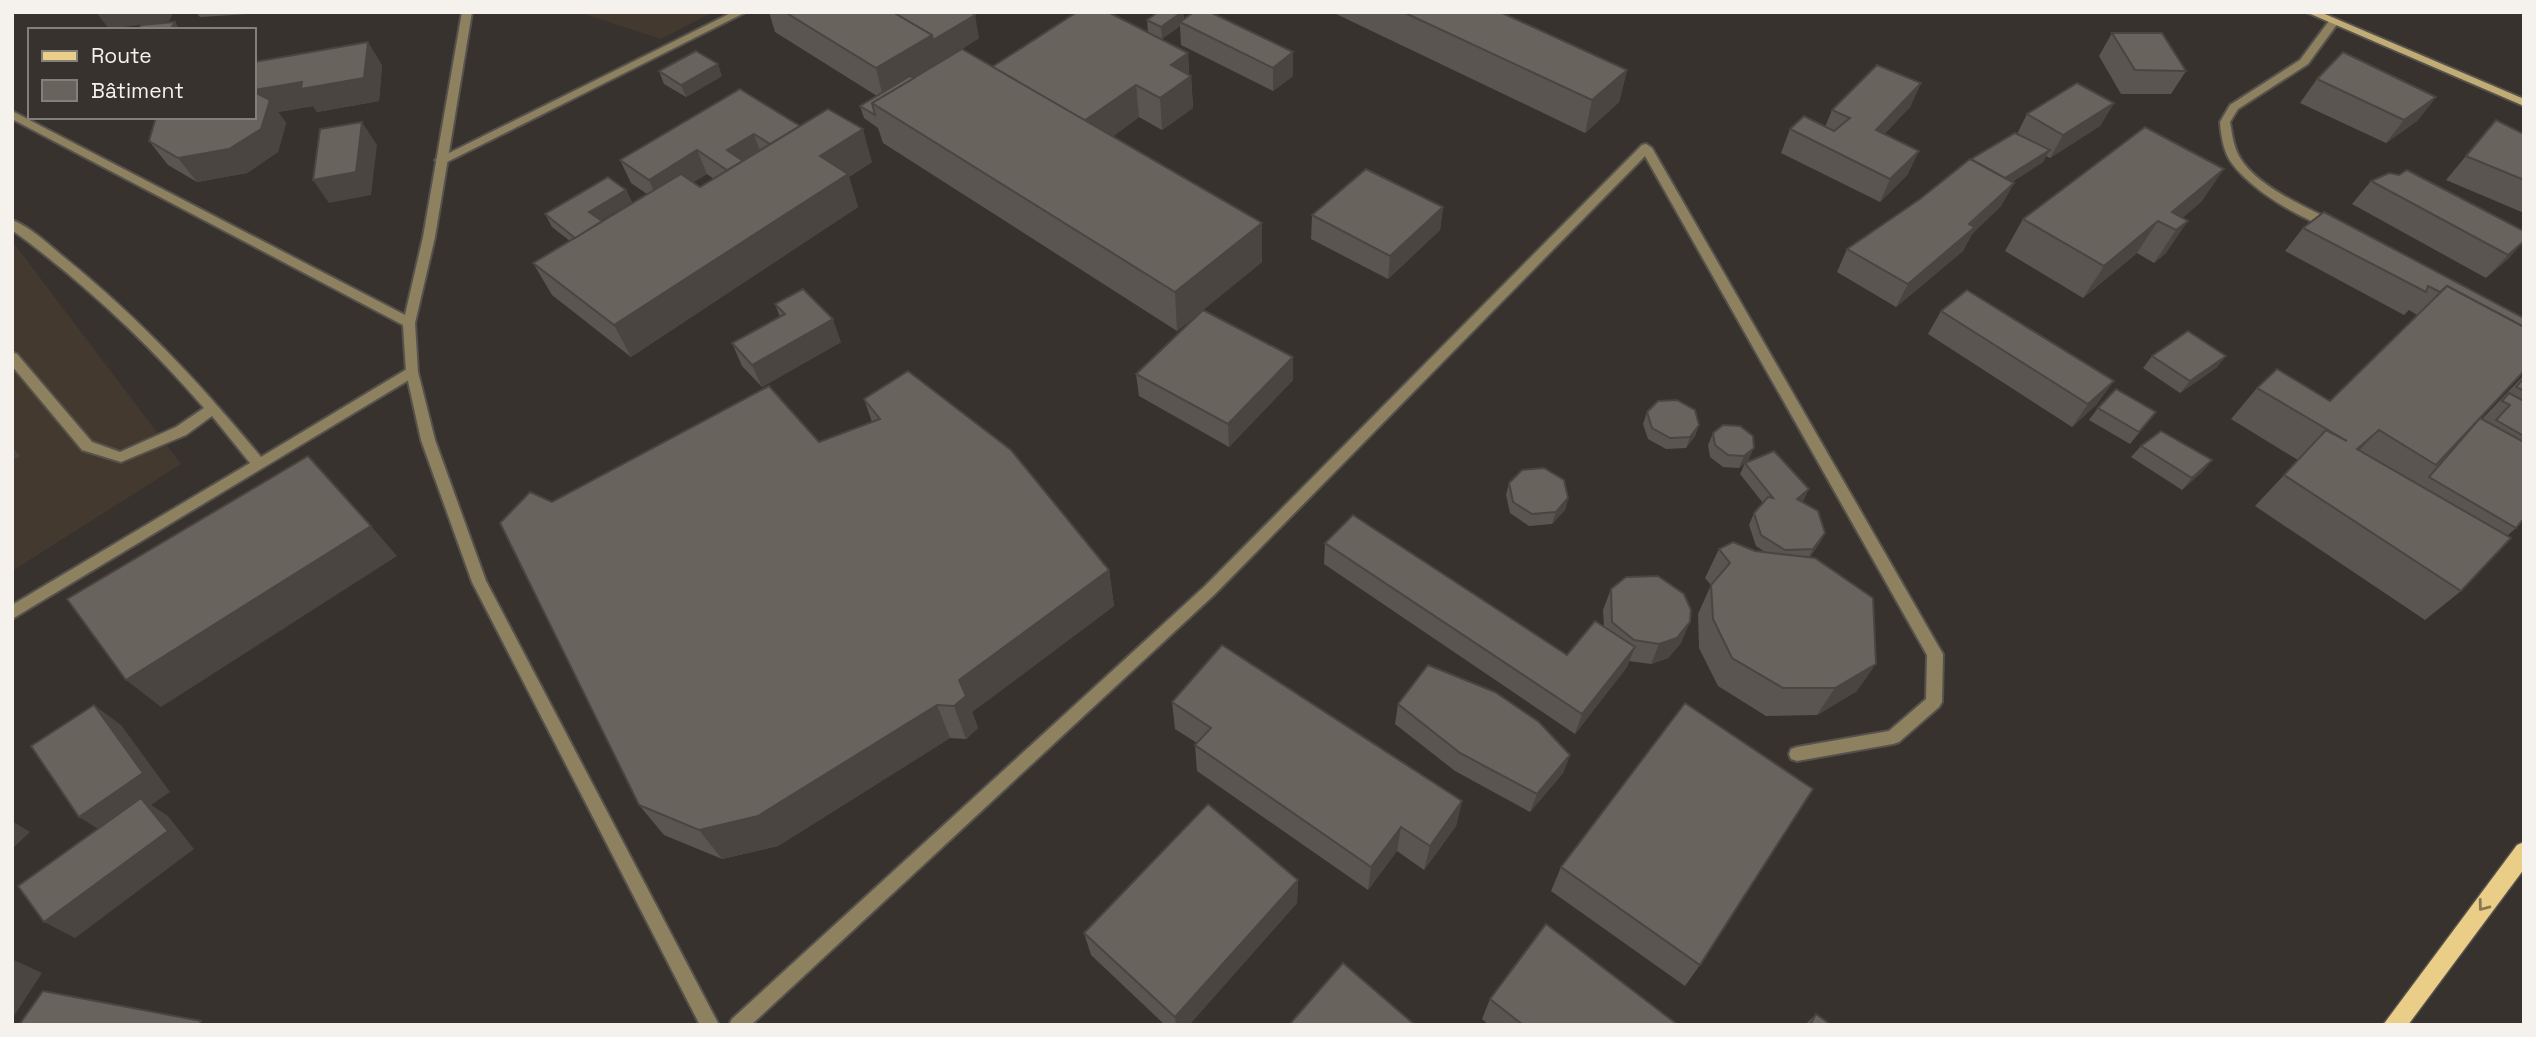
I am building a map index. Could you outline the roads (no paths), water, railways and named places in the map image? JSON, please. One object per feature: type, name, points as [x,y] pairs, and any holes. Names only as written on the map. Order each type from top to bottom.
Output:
[{"type":"main road","points":[[2394,1025],[2524,852]]},
{"type":"street","points":[[467,12],[429,237],[409,323],[412,372],[428,440],[479,582],[710,1025]]},
{"type":"street","points":[[441,160],[741,12]]},
{"type":"street","points":[[2311,12],[2524,103]]},
{"type":"street","points":[[2333,23],[2304,62],[2234,107],[2225,122],[2229,144],[2238,164],[2280,197],[2341,230]]},
{"type":"street","points":[[12,114],[409,323]]},
{"type":"street","points":[[738,1025],[1210,590],[1646,149],[1936,654],[1934,702],[1894,737],[1797,754]]},
{"type":"street","points":[[12,224],[62,258],[214,408],[259,464]]},
{"type":"street","points":[[12,357],[87,446],[121,457],[181,431],[214,408]]},
{"type":"street","points":[[12,613],[412,372]]}]
